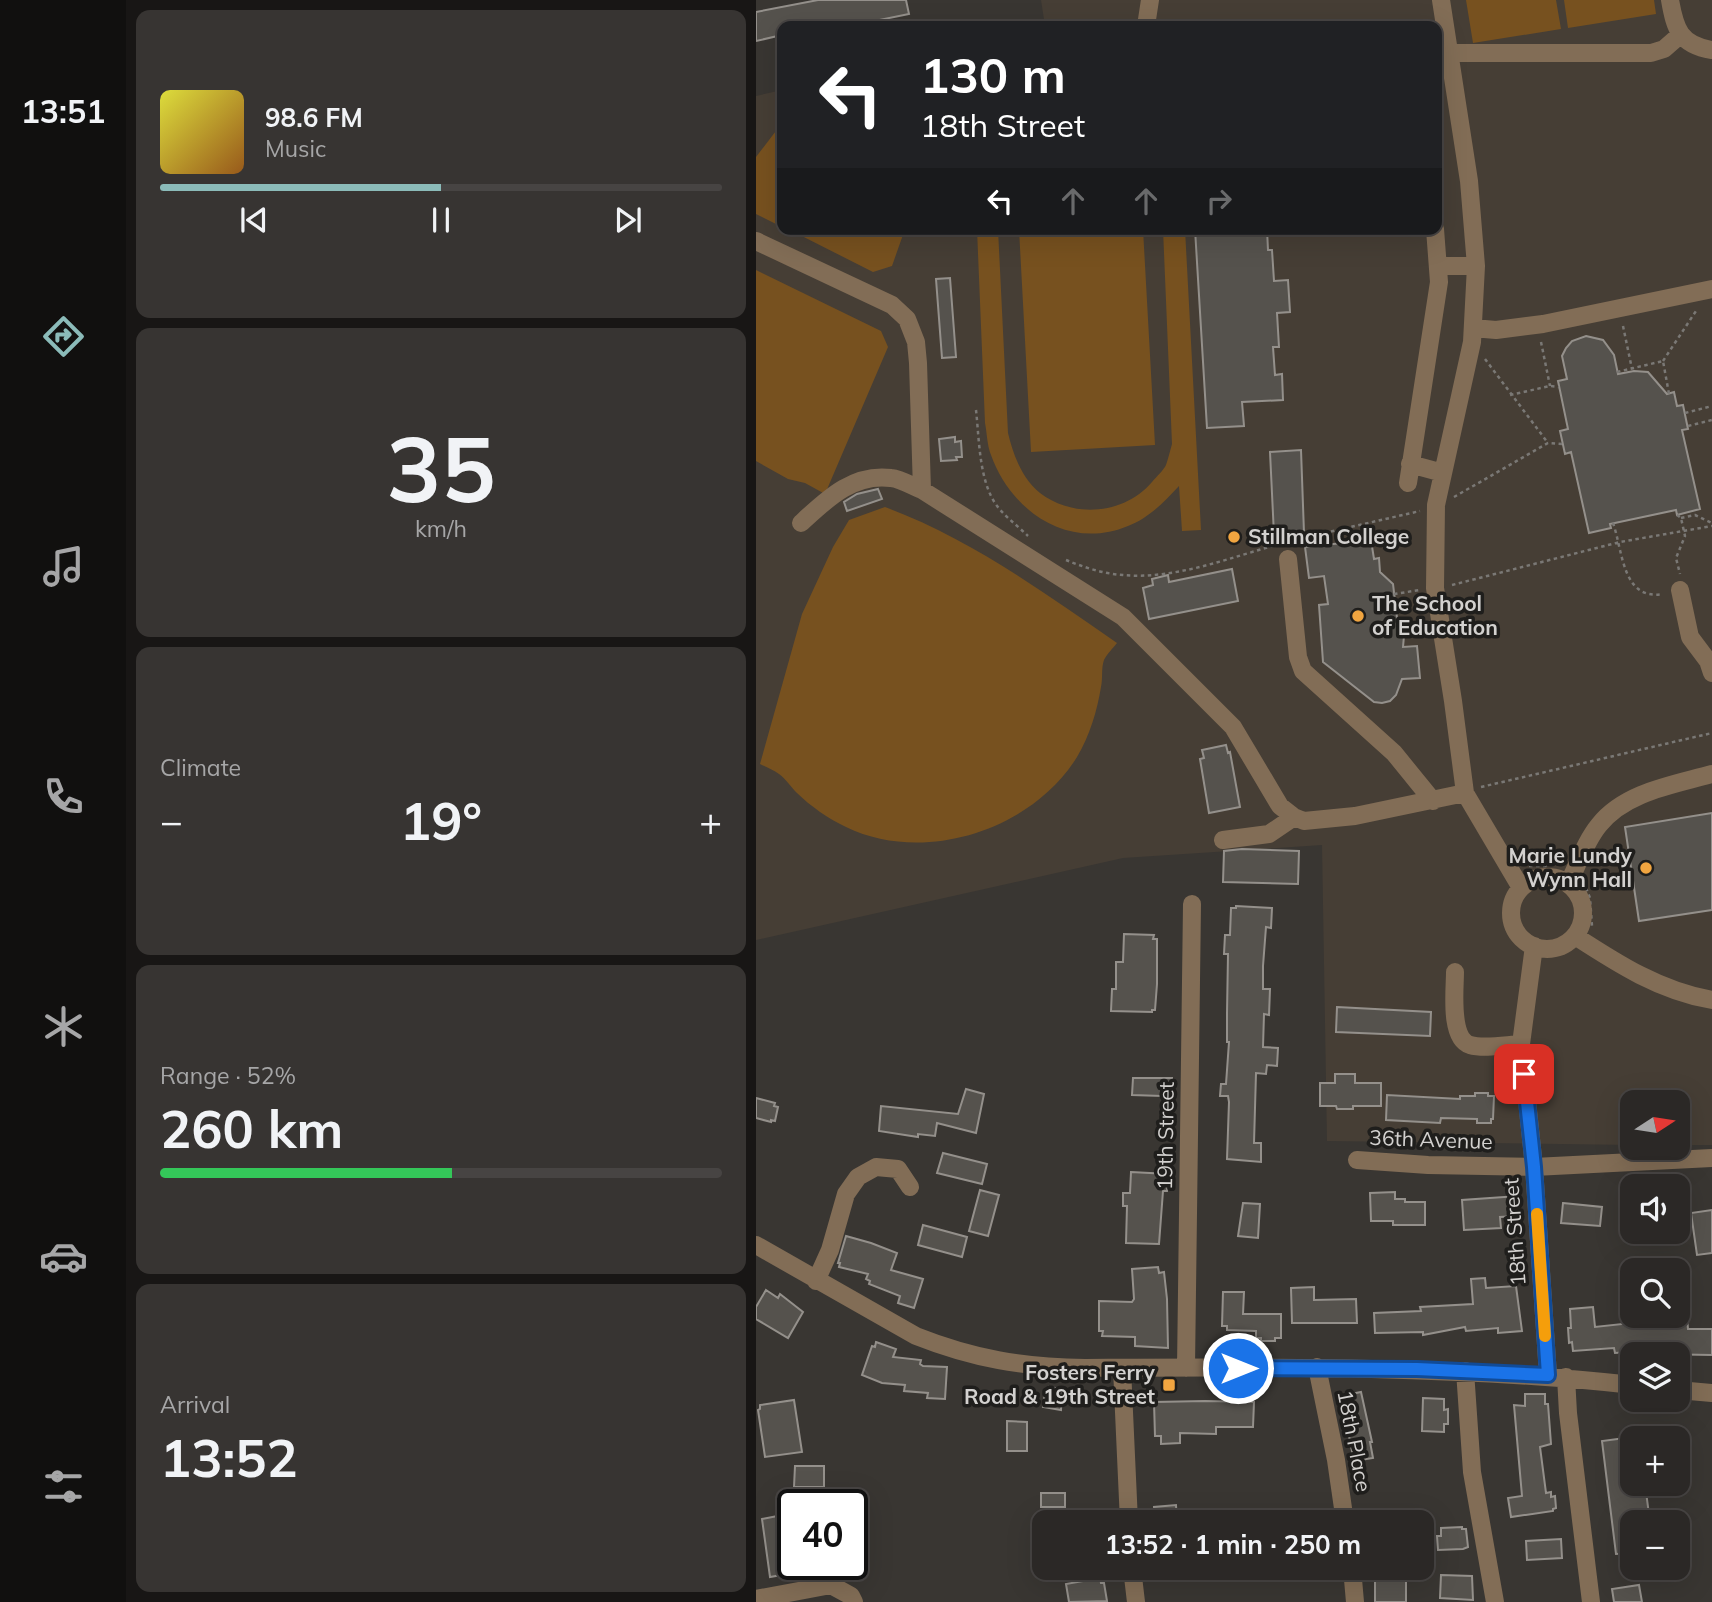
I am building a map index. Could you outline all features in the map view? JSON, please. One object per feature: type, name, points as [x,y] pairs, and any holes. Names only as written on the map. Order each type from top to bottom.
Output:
[{"type":"street","points":[[1147,21],[1150,0]]},
{"type":"street","points":[[1441,0],[1469,181],[1476,266],[1473,328],[1462,391],[1436,505],[1435,588],[1453,701],[1477,787],[1521,888]]},
{"type":"street","points":[[1671,0],[1680,35],[1695,48],[1712,50]]},
{"type":"street","points":[[1450,53],[1651,54],[1664,50],[1680,35]]},
{"type":"street","points":[[1408,483],[1440,282],[1435,235]]},
{"type":"street","points":[[756,241],[892,306],[907,319],[916,342],[918,363],[922,490]]},
{"type":"street","points":[[1438,266],[1476,266]]},
{"type":"street","points":[[1473,328],[1496,330],[1523,327],[1712,289]]},
{"type":"street","points":[[1409,464],[1443,473]]},
{"type":"street","points":[[801,523],[834,493],[860,481],[894,478],[922,490],[1123,617],[1233,727],[1280,806],[1304,821],[1327,820],[1433,801],[1477,787]]},
{"type":"street","points":[[1288,559],[1298,657],[1303,671],[1394,753],[1433,801]]},
{"type":"street","points":[[1680,590],[1690,638],[1708,661],[1712,673]]},
{"type":"street","points":[[1577,885],[1549,877],[1529,882],[1521,888],[1511,909],[1516,932],[1534,946],[1545,949],[1556,948],[1575,936],[1581,926],[1583,914],[1576,892],[1577,885],[1598,826],[1612,812],[1637,797],[1712,774]]},
{"type":"street","points":[[1223,840],[1269,834],[1294,817]]},
{"type":"street","name":"19th Street","points":[[1185,1368],[1192,904]]},
{"type":"street","points":[[1575,936],[1624,968],[1659,985],[1712,1000]]},
{"type":"street","name":"18th Street","points":[[1534,946],[1521,1044],[1557,1376],[1569,1425],[1591,1602]]},
{"type":"street","points":[[1455,972],[1455,1021],[1459,1037],[1468,1044],[1477,1046],[1521,1044]]},
{"type":"street","name":"36th Avenue","points":[[1357,1160],[1428,1166],[1534,1167],[1712,1158]]},
{"type":"street","points":[[816,1280],[830,1250],[846,1194],[858,1177],[876,1167],[898,1169],[910,1187]]},
{"type":"street","points":[[756,1245],[916,1336],[971,1355],[1046,1367],[1317,1367],[1465,1371],[1557,1376],[1620,1383]]},
{"type":"street","name":"18th Place","points":[[1317,1367],[1343,1510]]},
{"type":"street","points":[[1122,1368],[1128,1510]]},
{"type":"street","points":[[1465,1371],[1472,1472],[1495,1602]]},
{"type":"street","points":[[1690,1391],[1712,1393]]},
{"type":"street","points":[[1133,1580],[1136,1602]]},
{"type":"street","points":[[1353,1580],[1356,1602]]},
{"type":"street","points":[[756,1599],[831,1585],[853,1599]]},
{"type":"path","points":[[1617,372],[1663,360],[1699,308]]},
{"type":"path","points":[[1622,323],[1632,369]]},
{"type":"path","points":[[1541,340],[1550,386]]},
{"type":"path","points":[[1480,365],[1482,354],[1548,443]]},
{"type":"path","points":[[1663,360],[1669,394]]},
{"type":"path","points":[[1510,395],[1550,386],[1559,387]]},
{"type":"path","points":[[1685,413],[1712,406]]},
{"type":"path","points":[[976,410],[983,469],[990,496],[1005,516],[1031,539]]},
{"type":"path","points":[[1688,426],[1712,420]]},
{"type":"path","points":[[1451,490],[1450,499],[1548,443],[1563,444]]},
{"type":"path","points":[[1058,556],[1081,566],[1122,575],[1154,574],[1427,509]]},
{"type":"path","points":[[1613,523],[1627,576],[1632,586],[1648,595],[1680,590],[1683,587],[1676,558],[1685,536],[1679,517],[1695,515],[1712,525]]},
{"type":"path","points":[[1447,586],[1620,542],[1712,525]]},
{"type":"path","points":[[1394,594],[1427,589]]},
{"type":"path","points":[[1477,787],[1712,733]]},
{"type":"path","points":[[1523,863],[1538,867],[1547,866],[1557,859]]},
{"type":"path","points":[[1577,885],[1590,898],[1595,936]]},
{"type":"shaded area","name":"Stillman College","points":[[1041,0],[1712,0],[1712,1145],[1690,1145],[1690,1090],[1620,1090],[1620,1145],[1327,1141],[1322,845],[1123,858],[756,940],[756,96],[777,91],[777,235],[1442,235],[1442,21],[1044,21]]},
{"type":"shaded area","points":[[1466,0],[1556,0],[1561,29],[1473,43]]},
{"type":"shaded area","points":[[1564,0],[1654,0],[1656,14],[1568,28]]},
{"type":"shaded area","points":[[777,130],[777,224],[756,214],[756,157]]},
{"type":"shaded area","points":[[800,235],[903,235],[892,266],[873,272]]},
{"type":"shaded area","points":[[977,235],[998,235],[1008,433],[1023,473],[1040,493],[1068,507],[1099,509],[1128,501],[1141,493],[1166,465],[1172,444],[1163,235],[1185,235],[1201,530],[1182,531],[1179,486],[1143,519],[1106,532],[1084,533],[1044,521],[1027,509],[1000,475],[991,455],[985,423]]},
{"type":"shaded area","points":[[1019,235],[1143,235],[1155,445],[1031,452]]},
{"type":"shaded area","points":[[756,270],[881,331],[888,347],[825,494],[805,483],[788,479],[756,461]]},
{"type":"shaded area","points":[[885,507],[977,551],[1117,643],[1104,660],[1102,684],[1092,723],[1077,757],[1057,783],[1033,804],[1005,821],[974,834],[942,841],[909,842],[876,838],[833,820],[797,793],[782,776],[760,764],[802,614],[833,547],[849,520]]},
{"type":"building","points":[[818,0],[906,0],[909,14],[875,21],[777,21],[777,36],[756,41],[756,12]]},
{"type":"building","points":[[1195,235],[1267,235],[1268,250],[1272,250],[1274,281],[1288,280],[1290,312],[1277,313],[1279,347],[1273,347],[1275,375],[1282,374],[1283,400],[1242,402],[1244,426],[1207,428]]},
{"type":"building","points":[[950,278],[956,357],[942,358],[936,279]]},
{"type":"building","points":[[1586,336],[1603,340],[1614,355],[1618,374],[1648,372],[1667,394],[1674,392],[1677,406],[1683,405],[1688,429],[1682,430],[1700,509],[1677,515],[1676,510],[1610,524],[1611,528],[1589,533],[1571,452],[1565,454],[1560,431],[1568,429],[1558,381],[1567,379],[1562,356],[1566,348],[1572,341]]},
{"type":"building","points":[[955,437],[955,442],[961,441],[962,457],[941,461],[939,439]]},
{"type":"building","points":[[1301,450],[1304,533],[1274,535],[1270,452]]},
{"type":"building","points":[[878,489],[882,499],[847,511],[844,502],[857,494]]},
{"type":"building","name":"The School of Education","points":[[1371,540],[1374,559],[1379,558],[1380,572],[1393,584],[1398,626],[1404,636],[1403,647],[1417,646],[1420,678],[1402,679],[1396,695],[1390,701],[1382,703],[1374,702],[1323,662],[1319,605],[1328,604],[1324,576],[1309,578],[1305,547]]},
{"type":"building","points":[[1232,569],[1238,601],[1149,619],[1143,588],[1153,585],[1152,579],[1168,575],[1169,582]]},
{"type":"building","points":[[1226,745],[1228,753],[1230,752],[1240,807],[1209,813],[1200,759],[1204,758],[1202,750]]},
{"type":"building","name":"Marie Lundy Wynn Hall","points":[[1712,813],[1712,910],[1639,921],[1625,827]]},
{"type":"building","points":[[1224,851],[1299,851],[1298,884],[1223,882]]},
{"type":"building","points":[[1231,908],[1272,908],[1271,928],[1266,927],[1263,966],[1263,989],[1270,989],[1269,1015],[1264,1014],[1263,1047],[1278,1048],[1277,1066],[1267,1065],[1266,1074],[1256,1073],[1254,1143],[1261,1143],[1261,1162],[1227,1159],[1229,1102],[1228,1096],[1220,1096],[1221,1084],[1226,1084],[1229,1042],[1228,954],[1224,954],[1225,935],[1230,935]]},
{"type":"building","points":[[1124,934],[1154,935],[1153,939],[1157,939],[1157,984],[1155,1010],[1152,1012],[1111,1011],[1112,989],[1116,989],[1116,962],[1123,962]]},
{"type":"building","points":[[1337,1007],[1431,1012],[1430,1036],[1336,1032]]},
{"type":"building","points":[[1335,1074],[1355,1074],[1355,1083],[1381,1083],[1381,1106],[1337,1109],[1336,1106],[1320,1106],[1320,1083],[1335,1083]]},
{"type":"building","points":[[1133,1078],[1172,1078],[1172,1091],[1162,1091],[1162,1096],[1132,1095]]},
{"type":"building","points":[[966,1089],[984,1094],[976,1133],[937,1123],[935,1136],[918,1134],[918,1137],[879,1131],[881,1106],[958,1114]]},
{"type":"building","points":[[1475,1093],[1494,1096],[1491,1123],[1477,1123],[1477,1119],[1441,1118],[1440,1123],[1386,1120],[1387,1095],[1460,1099],[1460,1096],[1475,1096]]},
{"type":"building","points":[[756,1098],[775,1103],[774,1106],[778,1107],[775,1121],[756,1118]]},
{"type":"building","points":[[943,1153],[987,1164],[982,1184],[937,1173]]},
{"type":"building","points":[[1131,1172],[1168,1174],[1167,1191],[1163,1191],[1159,1244],[1126,1243],[1127,1206],[1123,1206],[1123,1193],[1130,1193]]},
{"type":"building","points":[[980,1190],[999,1195],[988,1236],[969,1231]]},
{"type":"building","points":[[1395,1192],[1395,1199],[1425,1202],[1425,1225],[1393,1225],[1393,1221],[1371,1221],[1370,1193]]},
{"type":"building","points":[[1518,1196],[1519,1216],[1500,1217],[1501,1228],[1464,1230],[1462,1200]]},
{"type":"building","points":[[1243,1203],[1260,1204],[1258,1238],[1238,1236]]},
{"type":"building","points":[[1563,1203],[1602,1207],[1600,1226],[1561,1223]]},
{"type":"building","points":[[1712,1210],[1712,1253],[1697,1255],[1691,1213]]},
{"type":"building","points":[[923,1225],[967,1237],[962,1257],[918,1245]]},
{"type":"building","points":[[846,1236],[897,1253],[891,1270],[923,1279],[914,1308],[898,1303],[900,1296],[869,1284],[870,1281],[866,1279],[868,1274],[839,1267]]},
{"type":"building","points":[[1158,1267],[1159,1273],[1164,1272],[1168,1348],[1135,1346],[1135,1337],[1102,1336],[1103,1331],[1099,1331],[1099,1301],[1132,1302],[1132,1269]]},
{"type":"building","points":[[1485,1278],[1486,1288],[1516,1286],[1522,1331],[1498,1333],[1498,1328],[1466,1331],[1465,1327],[1423,1335],[1423,1332],[1375,1333],[1374,1313],[1421,1311],[1420,1307],[1473,1304],[1471,1279]]},
{"type":"building","points":[[1314,1287],[1314,1300],[1356,1299],[1357,1323],[1292,1323],[1291,1288]]},
{"type":"building","points":[[766,1290],[778,1298],[780,1294],[803,1312],[788,1338],[756,1319],[756,1307]]},
{"type":"building","points":[[1223,1292],[1244,1292],[1243,1314],[1281,1314],[1281,1338],[1261,1341],[1261,1338],[1256,1338],[1256,1331],[1227,1330],[1227,1326],[1222,1326]]},
{"type":"building","points":[[1593,1307],[1595,1327],[1620,1324],[1620,1328],[1712,1329],[1712,1355],[1690,1355],[1690,1342],[1620,1342],[1620,1353],[1615,1353],[1614,1348],[1573,1351],[1572,1342],[1569,1343],[1570,1309]]},
{"type":"building","points":[[876,1342],[896,1349],[893,1357],[921,1360],[920,1364],[923,1366],[947,1367],[945,1399],[927,1398],[928,1393],[904,1391],[905,1385],[882,1383],[862,1375],[872,1346],[875,1347]]},
{"type":"building","points":[[1049,1387],[1062,1389],[1061,1410],[1043,1407],[1045,1391],[1048,1391]]},
{"type":"building","points":[[1361,1392],[1373,1458],[1354,1461],[1341,1396]]},
{"type":"building","points":[[1525,1394],[1545,1394],[1545,1404],[1548,1404],[1551,1444],[1540,1447],[1546,1493],[1551,1492],[1551,1497],[1555,1496],[1556,1508],[1553,1511],[1511,1517],[1508,1498],[1522,1496],[1514,1405],[1525,1406]]},
{"type":"building","points":[[1423,1398],[1444,1399],[1444,1410],[1448,1409],[1448,1424],[1444,1424],[1444,1432],[1422,1431]]},
{"type":"building","points":[[794,1400],[802,1452],[765,1457],[758,1410],[760,1405]]},
{"type":"building","points":[[1154,1402],[1254,1402],[1253,1427],[1216,1427],[1216,1434],[1180,1433],[1180,1443],[1161,1444],[1161,1436],[1155,1436]]},
{"type":"building","points":[[1007,1421],[1027,1422],[1027,1451],[1007,1451]]},
{"type":"building","points":[[1620,1439],[1620,1496],[1647,1496],[1648,1510],[1620,1510],[1620,1554],[1616,1554],[1602,1441]]},
{"type":"building","points":[[795,1466],[824,1466],[824,1487],[794,1487]]},
{"type":"building","points":[[1041,1493],[1065,1493],[1065,1507],[1041,1507]]},
{"type":"building","points":[[1176,1505],[1176,1510],[1154,1510],[1154,1507]]},
{"type":"building","points":[[777,1516],[777,1576],[770,1577],[762,1519]]},
{"type":"building","points":[[1441,1528],[1466,1529],[1468,1547],[1438,1550],[1437,1536],[1441,1536]]},
{"type":"building","points":[[1561,1539],[1562,1558],[1527,1560],[1526,1541]]},
{"type":"building","points":[[1441,1575],[1472,1576],[1473,1600],[1440,1598]]},
{"type":"building","points":[[1100,1580],[1104,1583],[1107,1601],[1069,1602],[1066,1584]]},
{"type":"building","points":[[1375,1580],[1406,1580],[1406,1602],[1375,1602]]},
{"type":"building","points":[[1639,1585],[1642,1602],[1614,1602],[1612,1589]]},
{"type":"slow traffic","points":[[1537,1214],[1545,1336]]},
{"type":"place","name":"Stillman College","points":[[1234,537]]},
{"type":"place","name":"The School of Education","points":[[1358,616]]},
{"type":"place","name":"Marie Lundy Wynn Hall","points":[[1646,868]]},
{"type":"place","name":"Fosters Ferry Road & 19th Street","points":[[1169,1385]]},
{"type":"route","points":[[1238,1368],[1417,1369],[1548,1375],[1534,1167],[1524,1074]]}]
